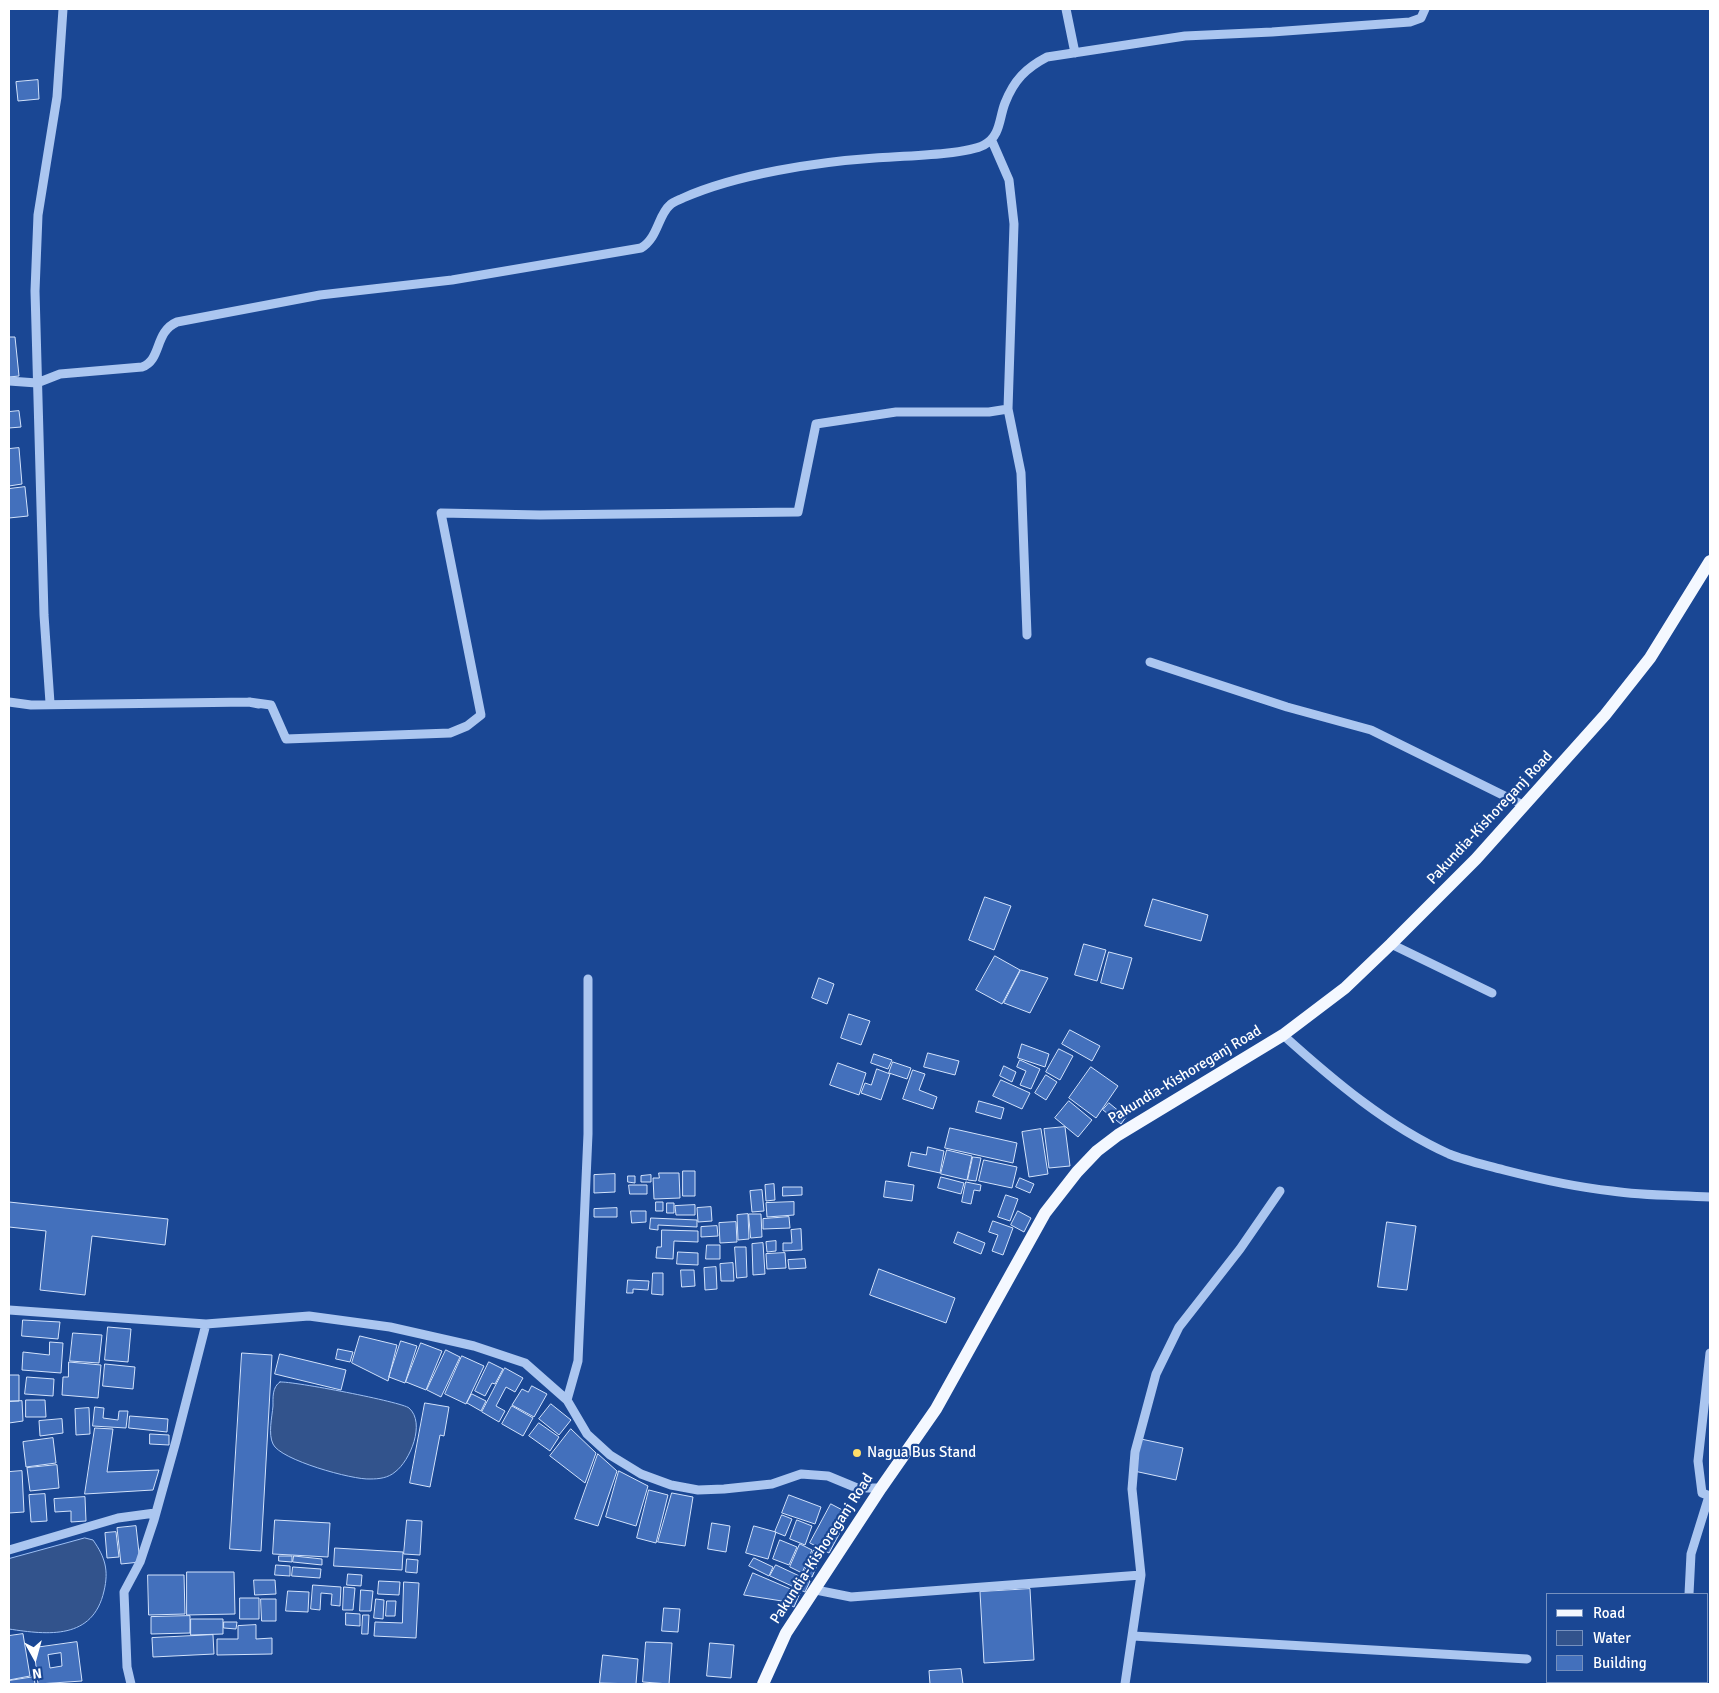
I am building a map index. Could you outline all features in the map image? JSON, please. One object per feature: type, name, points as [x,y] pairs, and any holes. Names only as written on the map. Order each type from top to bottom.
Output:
[{"type":"main road","name":"Pakundia-Kishoreganj Road","points":[[763,1684],[786,1633],[816,1590],[881,1488],[936,1409],[1045,1213],[1078,1172],[1097,1151],[1118,1135],[1283,1035],[1345,988],[1476,859],[1525,806],[1650,658],[1710,561]]},
{"type":"street","points":[[50,703],[44,616],[36,383],[35,291],[38,215],[57,97],[63,9]]},
{"type":"street","points":[[1066,9],[1075,53]]},
{"type":"street","points":[[9,381],[36,383],[60,374],[146,366],[152,360],[162,334],[169,326],[178,322],[320,295],[452,280],[641,248],[648,244],[669,205],[685,197],[721,185],[796,168],[983,146],[992,141],[1000,125],[1004,104],[1019,78],[1028,67],[1047,57],[1185,36],[1410,22],[1421,18],[1425,9]]},
{"type":"street","points":[[992,141],[1009,180],[1014,224],[1008,409],[1021,473],[1027,635]]},
{"type":"street","points":[[9,702],[31,705],[50,703],[249,702],[271,706],[286,739],[450,733],[467,726],[480,716],[441,513],[540,515],[798,512],[816,424],[896,412],[989,412],[1008,409]]},
{"type":"street","points":[[1150,662],[1287,707],[1371,730],[1525,806]]},
{"type":"street","points":[[249,702],[259,704]]},
{"type":"street","points":[[1390,944],[1492,993]]},
{"type":"street","points":[[567,1400],[578,1361],[588,1134],[588,979]]},
{"type":"street","points":[[1283,1035],[1350,1092],[1421,1140],[1450,1154],[1520,1174],[1613,1192],[1710,1197]]},
{"type":"street","points":[[1125,1684],[1141,1575],[1132,1489],[1135,1452],[1156,1374],[1179,1327],[1240,1249],[1280,1191]]},
{"type":"street","points":[[9,1310],[206,1324],[309,1316],[390,1327],[474,1346],[525,1363],[567,1400],[587,1434],[610,1455],[641,1474],[671,1485],[698,1490],[724,1489],[772,1484],[801,1474],[828,1476],[857,1488],[881,1488]]},
{"type":"street","points":[[131,1684],[127,1667],[124,1592],[140,1562],[156,1514],[206,1324]]},
{"type":"street","points":[[1689,1593],[1691,1554],[1710,1496],[1702,1493],[1698,1460],[1710,1353]]},
{"type":"street","points":[[9,1550],[118,1518],[156,1514]]},
{"type":"street","points":[[816,1590],[851,1597],[1141,1575]]},
{"type":"street","points":[[1133,1636],[1527,1659]]},
{"type":"water","points":[[280,1382],[347,1392],[388,1401],[409,1408],[414,1415],[416,1423],[416,1432],[411,1451],[401,1467],[395,1472],[389,1476],[377,1479],[334,1473],[289,1456],[278,1450],[272,1440],[274,1393],[277,1384]]},
{"type":"water","points":[[85,1538],[93,1540],[97,1546],[106,1570],[104,1591],[98,1607],[90,1618],[79,1626],[67,1631],[53,1633],[9,1629],[9,1559]]},
{"type":"building","points":[[38,80],[39,99],[18,101],[16,82]]},
{"type":"building","points":[[9,337],[15,337],[19,376],[9,377]]},
{"type":"building","points":[[19,411],[21,427],[9,428],[9,412]]},
{"type":"building","points":[[19,448],[22,484],[9,486],[9,449]]},
{"type":"building","points":[[25,487],[28,516],[9,518],[9,489]]},
{"type":"building","points":[[985,897],[1011,906],[994,950],[969,940]]},
{"type":"building","points":[[1153,899],[1208,915],[1201,941],[1145,926]]},
{"type":"building","points":[[1084,944],[1106,950],[1097,981],[1075,975]]},
{"type":"building","points":[[1109,952],[1132,958],[1123,989],[1101,983]]},
{"type":"building","points":[[995,956],[1020,970],[1002,1004],[976,990]]},
{"type":"building","points":[[1021,970],[1048,978],[1030,1013],[1004,1003]]},
{"type":"building","points":[[819,978],[834,984],[827,1004],[812,998]]},
{"type":"building","points":[[849,1014],[870,1021],[861,1045],[841,1038]]},
{"type":"building","points":[[1070,1030],[1100,1046],[1092,1061],[1062,1044]]},
{"type":"building","points":[[1022,1044],[1049,1054],[1045,1067],[1018,1058]]},
{"type":"building","points":[[1059,1049],[1073,1056],[1060,1080],[1046,1072]]},
{"type":"building","points":[[928,1053],[959,1061],[955,1075],[924,1067]]},
{"type":"building","points":[[874,1054],[892,1060],[888,1069],[871,1063]]},
{"type":"building","points":[[1020,1060],[1040,1069],[1031,1089],[1020,1085],[1026,1071],[1017,1067]]},
{"type":"building","points":[[893,1062],[911,1068],[907,1079],[889,1073]]},
{"type":"building","points":[[838,1063],[866,1073],[859,1095],[830,1085]]},
{"type":"building","points":[[1004,1066],[1016,1072],[1012,1082],[1000,1076]]},
{"type":"building","points":[[1091,1067],[1118,1086],[1096,1118],[1069,1098]]},
{"type":"building","points":[[877,1069],[890,1074],[881,1100],[861,1093],[865,1083],[871,1085]]},
{"type":"building","points":[[913,1070],[925,1074],[919,1090],[937,1097],[933,1109],[903,1099]]},
{"type":"building","points":[[1046,1075],[1057,1082],[1046,1100],[1035,1093]]},
{"type":"building","points":[[1001,1080],[1030,1093],[1022,1109],[993,1096]]},
{"type":"building","points":[[979,1101],[1004,1108],[1001,1119],[976,1112]]},
{"type":"building","points":[[1069,1101],[1092,1120],[1078,1137],[1055,1118]]},
{"type":"building","points":[[1109,1103],[1126,1117],[1121,1124],[1103,1110]]},
{"type":"building","points":[[1065,1127],[1070,1166],[1049,1168],[1044,1129]]},
{"type":"building","points":[[950,1128],[1017,1143],[1013,1163],[945,1148]]},
{"type":"building","points":[[1041,1129],[1048,1174],[1029,1177],[1022,1132]]},
{"type":"building","points":[[928,1147],[944,1151],[940,1173],[908,1166],[911,1152],[926,1155]]},
{"type":"building","points":[[947,1150],[972,1156],[967,1180],[941,1174]]},
{"type":"building","points":[[973,1157],[981,1158],[976,1181],[968,1180]]},
{"type":"building","points":[[984,1160],[1017,1167],[1012,1188],[979,1181]]},
{"type":"building","points":[[683,1171],[695,1171],[695,1196],[683,1196]]},
{"type":"building","points":[[659,1173],[679,1173],[680,1198],[654,1199],[653,1178],[659,1178]]},
{"type":"building","points":[[615,1174],[615,1192],[594,1193],[594,1175]]},
{"type":"building","points":[[651,1175],[651,1182],[641,1182],[641,1176]]},
{"type":"building","points":[[628,1176],[635,1176],[635,1183],[628,1182]]},
{"type":"building","points":[[941,1177],[964,1183],[961,1194],[938,1188]]},
{"type":"building","points":[[1020,1178],[1034,1184],[1030,1193],[1016,1187]]},
{"type":"building","points":[[886,1181],[914,1185],[912,1201],[884,1197]]},
{"type":"building","points":[[966,1182],[981,1185],[980,1191],[974,1190],[971,1204],[962,1202]]},
{"type":"building","points":[[774,1184],[775,1200],[766,1201],[765,1185]]},
{"type":"building","points":[[629,1185],[647,1185],[647,1194],[630,1194]]},
{"type":"building","points":[[783,1187],[802,1187],[802,1195],[783,1196]]},
{"type":"building","points":[[762,1190],[764,1211],[752,1212],[750,1191]]},
{"type":"building","points":[[1006,1195],[1018,1199],[1010,1221],[998,1217]]},
{"type":"building","points":[[9,1202],[168,1219],[165,1245],[92,1236],[85,1295],[40,1290],[46,1231],[9,1227]]},
{"type":"building","points":[[656,1202],[663,1202],[663,1211],[656,1211]]},
{"type":"building","points":[[794,1202],[794,1215],[767,1217],[766,1203]]},
{"type":"building","points":[[667,1203],[674,1203],[674,1213],[667,1213]]},
{"type":"building","points":[[695,1205],[695,1215],[676,1215],[675,1206]]},
{"type":"building","points":[[711,1207],[712,1221],[698,1222],[697,1208]]},
{"type":"building","points":[[617,1208],[617,1217],[594,1217],[594,1209]]},
{"type":"building","points":[[631,1211],[646,1211],[646,1222],[632,1223]]},
{"type":"building","points":[[1018,1211],[1031,1218],[1024,1232],[1011,1225]]},
{"type":"building","points":[[748,1214],[749,1239],[738,1240],[737,1215]]},
{"type":"building","points":[[749,1214],[761,1214],[762,1237],[751,1238]]},
{"type":"building","points":[[789,1217],[790,1228],[763,1229],[763,1219]]},
{"type":"building","points":[[651,1218],[697,1220],[697,1227],[658,1225],[658,1230],[650,1229]]},
{"type":"building","points":[[993,1221],[1013,1228],[1003,1255],[992,1251],[998,1235],[989,1232]]},
{"type":"building","points":[[736,1222],[737,1242],[720,1243],[719,1223]]},
{"type":"building","points":[[1387,1222],[1416,1226],[1407,1290],[1378,1287]]},
{"type":"building","points":[[717,1226],[718,1236],[701,1237],[701,1227]]},
{"type":"building","points":[[801,1229],[802,1250],[783,1251],[783,1243],[792,1243],[791,1230]]},
{"type":"building","points":[[662,1230],[698,1231],[698,1242],[674,1241],[673,1259],[656,1258],[657,1247],[661,1247]]},
{"type":"building","points":[[958,1232],[985,1243],[981,1254],[954,1243]]},
{"type":"building","points":[[776,1241],[776,1251],[767,1252],[766,1242]]},
{"type":"building","points":[[763,1243],[765,1274],[753,1275],[752,1244]]},
{"type":"building","points":[[707,1245],[720,1245],[720,1259],[706,1259]]},
{"type":"building","points":[[735,1247],[746,1247],[747,1277],[737,1278]]},
{"type":"building","points":[[678,1252],[698,1253],[698,1265],[677,1264]]},
{"type":"building","points":[[785,1253],[786,1268],[767,1269],[766,1254]]},
{"type":"building","points":[[805,1259],[806,1268],[789,1269],[788,1260]]},
{"type":"building","points":[[733,1263],[734,1281],[721,1281],[720,1264]]},
{"type":"building","points":[[716,1267],[717,1289],[705,1290],[704,1268]]},
{"type":"building","points":[[879,1269],[955,1298],[946,1323],[870,1295]]},
{"type":"building","points":[[681,1270],[694,1270],[695,1286],[682,1287]]},
{"type":"building","points":[[653,1273],[663,1273],[663,1295],[652,1294]]},
{"type":"building","points":[[628,1280],[649,1281],[648,1290],[633,1289],[633,1293],[627,1293]]},
{"type":"building","points":[[23,1320],[60,1322],[58,1339],[22,1336]]},
{"type":"building","points":[[108,1327],[131,1329],[128,1362],[105,1360]]},
{"type":"building","points":[[73,1333],[102,1335],[99,1363],[70,1361]]},
{"type":"building","points":[[360,1336],[397,1345],[388,1381],[352,1363]]},
{"type":"building","points":[[401,1341],[417,1346],[405,1383],[389,1377]]},
{"type":"building","points":[[50,1342],[63,1343],[61,1373],[22,1370],[23,1352],[49,1355]]},
{"type":"building","points":[[421,1343],[442,1351],[426,1390],[406,1382]]},
{"type":"building","points":[[338,1349],[353,1352],[350,1362],[336,1359]]},
{"type":"building","points":[[446,1350],[460,1357],[441,1397],[427,1390]]},
{"type":"building","points":[[242,1353],[272,1355],[261,1551],[230,1549]]},
{"type":"building","points":[[280,1354],[346,1370],[341,1390],[275,1374]]},
{"type":"building","points":[[462,1356],[484,1366],[466,1404],[445,1394]]},
{"type":"building","points":[[69,1362],[101,1365],[98,1398],[62,1395],[63,1377],[68,1377]]},
{"type":"building","points":[[489,1362],[503,1369],[495,1384],[492,1383],[485,1396],[475,1391]]},
{"type":"building","points":[[105,1364],[135,1367],[133,1389],[103,1386]]},
{"type":"building","points":[[505,1368],[523,1378],[515,1392],[506,1387],[496,1406],[505,1411],[499,1422],[482,1412]]},
{"type":"building","points":[[9,1375],[19,1375],[19,1401],[9,1401]]},
{"type":"building","points":[[27,1377],[54,1379],[53,1396],[25,1394]]},
{"type":"building","points":[[532,1386],[547,1394],[534,1417],[512,1405],[522,1389],[528,1392]]},
{"type":"building","points":[[472,1394],[486,1401],[481,1411],[467,1403]]},
{"type":"building","points":[[26,1400],[45,1400],[46,1417],[26,1417]]},
{"type":"building","points":[[22,1401],[23,1421],[9,1423],[9,1402]]},
{"type":"building","points":[[425,1403],[449,1407],[444,1436],[440,1435],[430,1487],[410,1483]]},
{"type":"building","points":[[551,1404],[571,1420],[559,1435],[539,1419]]},
{"type":"building","points":[[512,1406],[533,1418],[523,1436],[502,1424]]},
{"type":"building","points":[[95,1407],[104,1408],[103,1418],[118,1420],[119,1411],[128,1411],[126,1428],[93,1426]]},
{"type":"building","points":[[89,1408],[90,1434],[76,1435],[75,1409]]},
{"type":"building","points":[[130,1416],[168,1419],[167,1432],[129,1428]]},
{"type":"building","points":[[62,1419],[63,1433],[40,1436],[39,1421]]},
{"type":"building","points":[[539,1423],[559,1437],[550,1451],[529,1436]]},
{"type":"building","points":[[95,1428],[113,1429],[107,1472],[159,1470],[153,1490],[85,1494]]},
{"type":"building","points":[[571,1429],[596,1453],[585,1483],[550,1456]]},
{"type":"building","points":[[150,1434],[169,1435],[169,1445],[150,1444]]},
{"type":"building","points":[[53,1438],[56,1463],[26,1467],[23,1442]]},
{"type":"building","points":[[1141,1439],[1183,1448],[1176,1480],[1134,1471]]},
{"type":"building","points":[[598,1454],[617,1471],[598,1526],[575,1519]]},
{"type":"building","points":[[57,1465],[59,1488],[30,1491],[27,1468]]},
{"type":"building","points":[[22,1471],[24,1512],[9,1513],[9,1472]]},
{"type":"building","points":[[619,1471],[648,1486],[636,1526],[606,1517]]},
{"type":"building","points":[[649,1490],[668,1495],[656,1543],[637,1538]]},
{"type":"building","points":[[672,1493],[693,1497],[685,1546],[658,1542]]},
{"type":"building","points":[[45,1494],[47,1521],[31,1522],[29,1495]]},
{"type":"building","points":[[789,1495],[821,1507],[815,1524],[782,1513]]},
{"type":"building","points":[[85,1497],[86,1521],[71,1522],[71,1511],[55,1512],[54,1499]]},
{"type":"building","points":[[831,1504],[850,1514],[829,1553],[810,1543]]},
{"type":"building","points":[[782,1515],[792,1519],[785,1536],[775,1532]]},
{"type":"building","points":[[275,1520],[330,1523],[328,1557],[273,1554]]},
{"type":"building","points":[[407,1520],[422,1521],[420,1555],[404,1554]]},
{"type":"building","points":[[797,1520],[812,1526],[805,1545],[790,1539]]},
{"type":"building","points":[[712,1523],[730,1526],[726,1552],[708,1549]]},
{"type":"building","points":[[136,1526],[140,1562],[121,1564],[117,1528]]},
{"type":"building","points":[[754,1526],[776,1532],[768,1559],[746,1553]]},
{"type":"building","points":[[116,1532],[119,1557],[107,1558],[105,1533]]},
{"type":"building","points":[[780,1540],[797,1547],[789,1565],[773,1559]]},
{"type":"building","points":[[800,1544],[812,1550],[802,1573],[790,1567]]},
{"type":"building","points":[[335,1548],[403,1552],[402,1570],[334,1566]]},
{"type":"building","points":[[814,1550],[822,1554],[812,1577],[804,1573]]},
{"type":"building","points":[[279,1556],[292,1556],[292,1562],[279,1561]]},
{"type":"building","points":[[294,1556],[322,1559],[322,1565],[293,1562]]},
{"type":"building","points":[[754,1558],[773,1567],[769,1576],[749,1566]]},
{"type":"building","points":[[407,1559],[418,1560],[417,1573],[406,1572]]},
{"type":"building","points":[[276,1565],[290,1566],[290,1576],[275,1575]]},
{"type":"building","points":[[776,1565],[810,1581],[805,1592],[770,1576]]},
{"type":"building","points":[[293,1567],[321,1569],[320,1578],[292,1576]]},
{"type":"building","points":[[187,1572],[234,1572],[235,1614],[187,1615]]},
{"type":"building","points":[[753,1573],[800,1593],[794,1607],[782,1601],[744,1595]]},
{"type":"building","points":[[348,1574],[362,1575],[361,1586],[347,1585]]},
{"type":"building","points":[[148,1575],[184,1575],[185,1614],[149,1615]]},
{"type":"building","points":[[254,1580],[275,1580],[276,1594],[255,1595]]},
{"type":"building","points":[[379,1581],[400,1582],[399,1595],[378,1594]]},
{"type":"building","points":[[404,1582],[419,1583],[416,1638],[374,1636],[375,1622],[402,1623]]},
{"type":"building","points":[[313,1585],[341,1587],[340,1606],[331,1605],[332,1594],[321,1593],[320,1610],[311,1609]]},
{"type":"building","points":[[344,1587],[355,1588],[353,1610],[343,1610]]},
{"type":"building","points":[[1030,1589],[1034,1660],[984,1663],[980,1592]]},
{"type":"building","points":[[361,1590],[373,1591],[371,1611],[360,1611]]},
{"type":"building","points":[[288,1591],[309,1592],[308,1612],[286,1611]]},
{"type":"building","points":[[240,1598],[259,1598],[259,1619],[240,1619]]},
{"type":"building","points":[[261,1599],[276,1599],[276,1621],[262,1621]]},
{"type":"building","points":[[376,1599],[384,1600],[383,1619],[374,1618]]},
{"type":"building","points":[[387,1601],[396,1601],[395,1616],[386,1616]]},
{"type":"building","points":[[664,1608],[680,1609],[678,1632],[662,1631]]},
{"type":"building","points":[[346,1613],[360,1614],[360,1626],[346,1625]]},
{"type":"building","points":[[363,1615],[369,1615],[368,1634],[362,1634]]},
{"type":"building","points":[[190,1616],[190,1633],[151,1634],[151,1617]]},
{"type":"building","points":[[191,1619],[223,1619],[223,1634],[191,1635]]},
{"type":"building","points":[[224,1622],[237,1622],[236,1629],[224,1628]]},
{"type":"building","points":[[256,1625],[256,1639],[272,1638],[272,1654],[217,1655],[217,1639],[238,1639],[238,1626]]},
{"type":"building","points":[[23,1634],[30,1676],[9,1680],[9,1636]]},
{"type":"building","points":[[213,1635],[214,1654],[153,1657],[152,1638]]},
{"type":"building","points":[[77,1642],[82,1681],[38,1684],[34,1648]],"holes":[[[61,1653],[62,1666],[50,1668],[48,1655]]]},
{"type":"building","points":[[646,1642],[672,1643],[669,1684],[643,1682]]},
{"type":"building","points":[[710,1643],[734,1645],[731,1678],[707,1676]]},
{"type":"building","points":[[603,1655],[638,1659],[636,1684],[600,1683]]},
{"type":"building","points":[[961,1669],[963,1684],[930,1684],[929,1671]]},
{"type":"building","points":[[34,1677],[35,1684],[9,1684],[9,1681]]},
{"type":"place","name":"Nagua Bus Stand","points":[[857,1453]]}]
